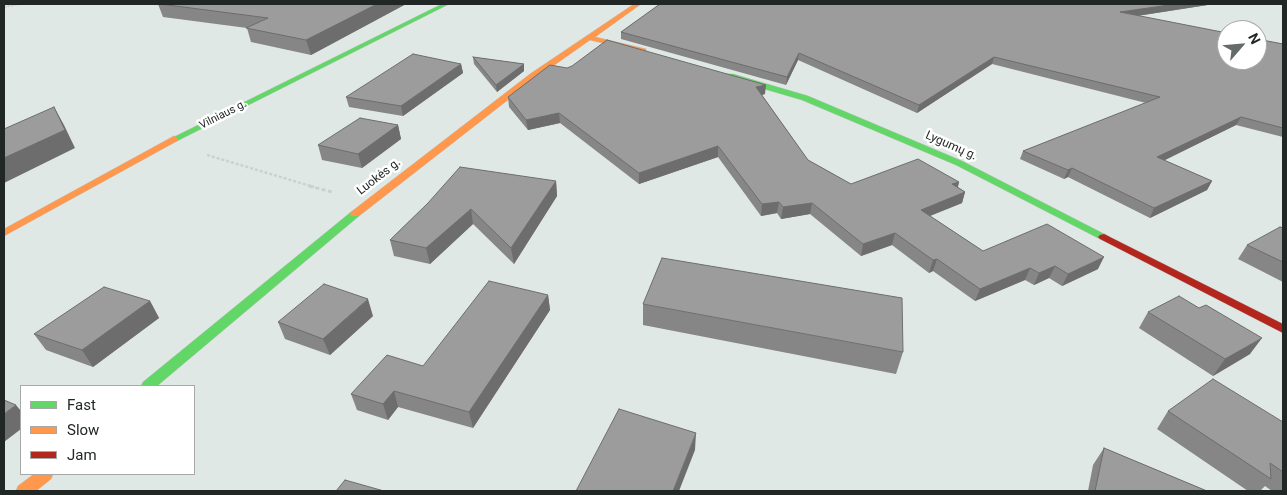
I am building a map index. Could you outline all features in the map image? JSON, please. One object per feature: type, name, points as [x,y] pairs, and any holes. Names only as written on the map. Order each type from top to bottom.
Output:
[{"type":"street","name":"Vilniaus g.","points":[[4,233],[168,142],[446,4]]},
{"type":"street","name":"Luokės g.","points":[[149,385],[369,202],[533,76],[638,4]]},
{"type":"street","points":[[588,37],[654,54]]},
{"type":"street","name":"Lygumų g.","points":[[720,73],[805,98],[959,163],[1283,329]]},
{"type":"street","points":[[24,491],[44,475]]},
{"type":"path","points":[[4,7],[20,4]]},
{"type":"path","points":[[168,142],[262,173],[369,202]]},
{"type":"building","points":[[160,4],[377,4],[306,40],[246,28],[268,18]]},
{"type":"building","points":[[660,4],[1176,4],[1120,12],[1217,31],[1217,70],[1267,70],[1267,41],[1283,44],[1283,128],[1241,117],[1157,157],[1212,181],[1154,208],[1072,168],[1068,170],[1023,151],[1160,97],[994,57],[919,105],[799,53],[787,77],[621,32]]},
{"type":"building","points":[[607,40],[766,85],[756,87],[808,160],[851,184],[918,159],[959,182],[952,184],[965,192],[921,210],[983,251],[1047,224],[1104,257],[1068,274],[1055,266],[1039,273],[1030,268],[980,289],[937,259],[933,260],[895,233],[863,244],[812,203],[783,207],[779,202],[762,204],[718,146],[639,173],[559,113],[526,120],[508,97],[550,65],[567,68],[572,66]]},
{"type":"building","points":[[413,54],[461,64],[401,106],[346,97]]},
{"type":"building","points":[[473,57],[524,64],[496,85]]},
{"type":"building","points":[[54,107],[65,130],[4,158],[4,129]]},
{"type":"building","points":[[360,118],[398,125],[358,154],[318,145]]},
{"type":"building","points":[[460,167],[556,181],[511,248],[471,209],[426,248],[390,240],[428,203]]},
{"type":"building","points":[[1280,227],[1283,228],[1283,262],[1247,245]]},
{"type":"building","points":[[662,258],[902,298],[903,352],[643,304]]},
{"type":"building","points":[[489,281],[548,295],[469,412],[394,391],[383,404],[351,394],[387,355],[423,366]]},
{"type":"building","points":[[324,284],[368,299],[323,339],[278,322]]},
{"type":"building","points":[[104,287],[150,301],[82,350],[34,334]]},
{"type":"building","points":[[1179,296],[1199,308],[1206,305],[1262,338],[1225,359],[1148,312]]},
{"type":"building","points":[[1213,379],[1283,422],[1283,472],[1270,463],[1271,479],[1168,411]]},
{"type":"building","points":[[4,400],[16,405],[4,414]]},
{"type":"building","points":[[619,409],[696,433],[673,491],[576,491]]},
{"type":"building","points":[[1104,448],[1207,491],[1095,491]]},
{"type":"building","points":[[345,480],[384,491],[336,491]]},
{"type":"traffic: fast","points":[[174,139],[446,4]]},
{"type":"traffic: fast","points":[[730,76],[805,98],[959,163],[1104,237]]},
{"type":"traffic: fast","points":[[149,385],[355,214]]},
{"type":"traffic: slow","points":[[355,214],[533,76],[638,4]]},
{"type":"traffic: slow","points":[[588,37],[643,51]]},
{"type":"traffic: slow","points":[[4,233],[174,139]]},
{"type":"traffic: slow","points":[[24,491],[44,475]]},
{"type":"traffic: jam","points":[[1104,237],[1283,329]]}]
